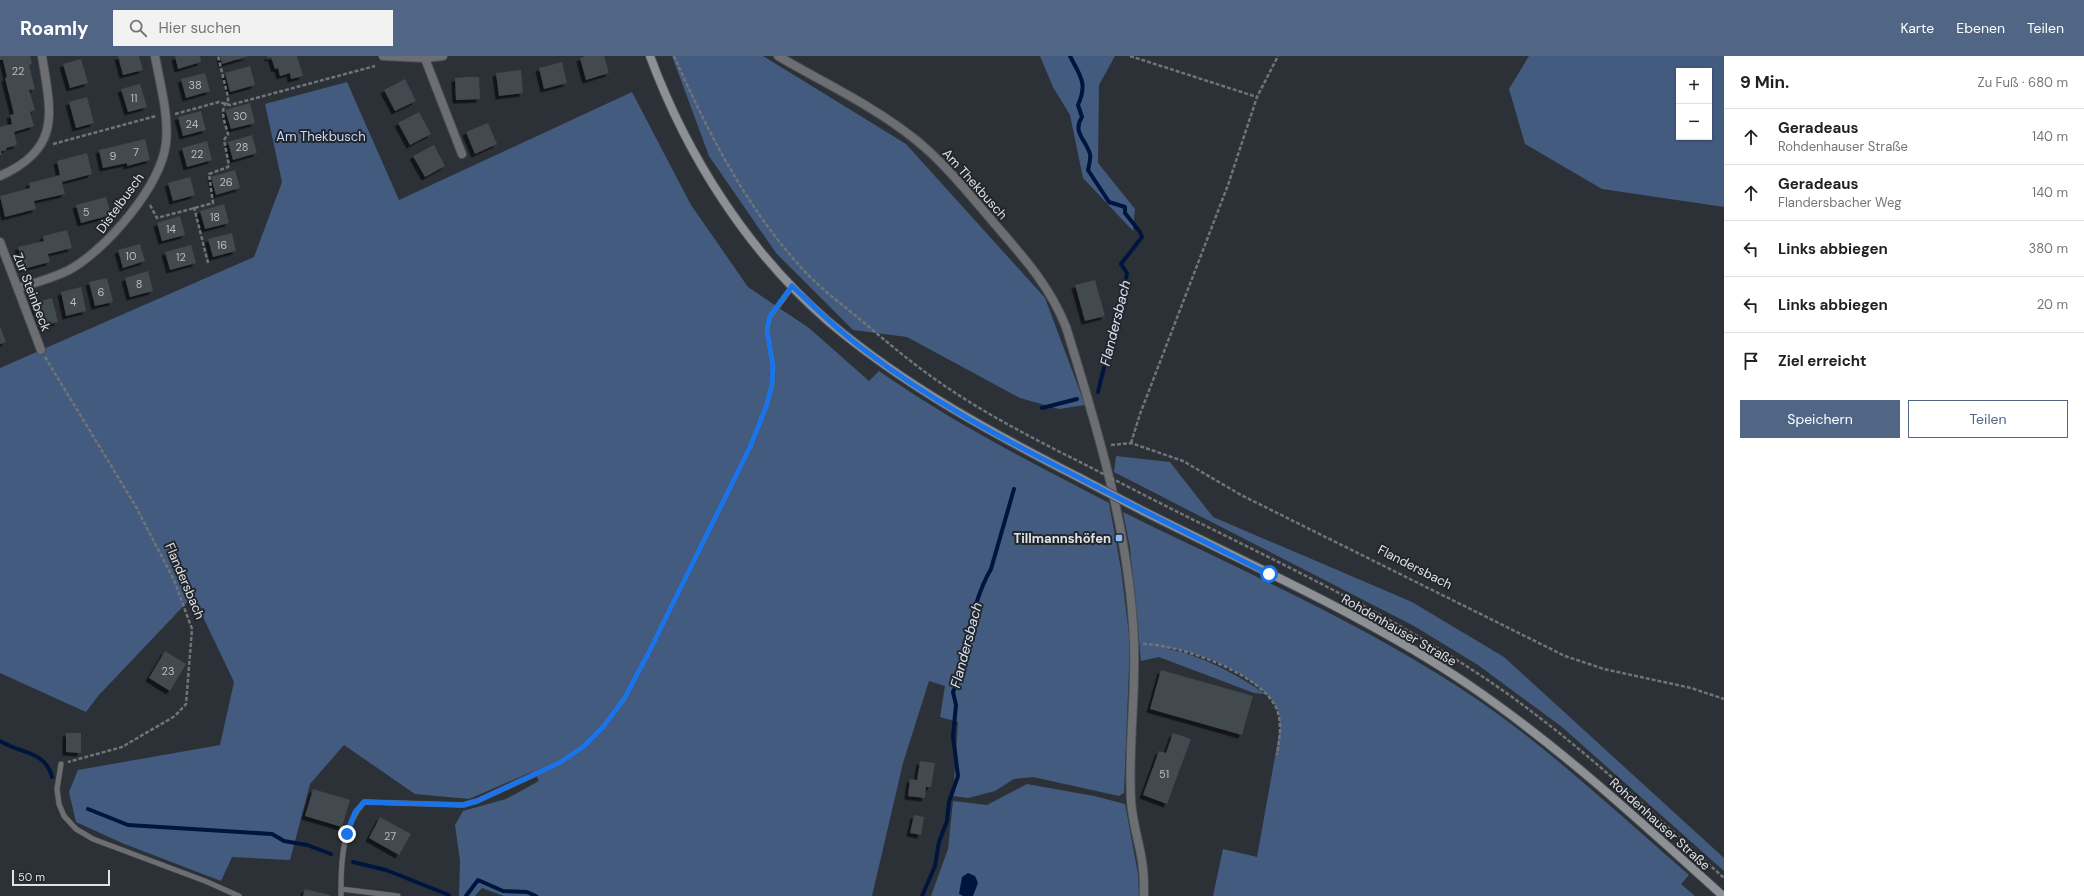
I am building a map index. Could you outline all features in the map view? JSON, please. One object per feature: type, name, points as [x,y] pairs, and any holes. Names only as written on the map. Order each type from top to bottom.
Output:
[{"type":"main road","name":"Rohdenhauser Straße","points":[[650,56],[686,138],[706,173],[760,251],[792,286],[828,321],[866,352],[906,380],[1021,448],[1383,633],[1467,684],[1555,748],[1599,785],[1723,896]]},
{"type":"street","points":[[0,176],[30,159],[40,147],[47,132],[50,116],[42,56]]},
{"type":"street","name":"Distelbusch","points":[[18,288],[68,270],[91,255],[118,230],[144,193],[161,159],[166,144],[164,115],[156,56]]},
{"type":"street","points":[[383,56],[443,56]]},
{"type":"street","name":"Am Thekbusch","points":[[778,56],[876,112],[915,139],[948,169],[1031,265],[1053,298],[1066,327],[1102,446]]},
{"type":"street","points":[[424,57],[462,154]]},
{"type":"street","name":"Zur Steinbeck","points":[[0,242],[40,350]]},
{"type":"street","points":[[1102,446],[1121,538],[1131,598],[1134,644],[1134,690],[1129,762],[1131,802],[1143,868],[1144,896]]},
{"type":"lane","points":[[341,896],[341,864],[347,834],[355,812],[364,802],[463,805],[477,801],[559,763],[583,747],[603,727],[624,699],[648,654],[750,447],[766,407],[772,385],[773,366],[767,330],[770,316],[792,286]]},
{"type":"lane","points":[[61,764],[58,789],[59,804],[64,816],[76,828],[93,839],[205,881],[239,896]]},
{"type":"lane","points":[[341,889],[398,896]]},
{"type":"path","points":[[147,200],[157,218],[213,203],[209,174],[230,165],[224,140],[228,134],[222,110],[224,104],[228,102],[228,97],[218,56]]},
{"type":"path","points":[[674,56],[705,124],[726,162],[768,226],[799,265],[842,305],[896,350],[943,385],[1013,428],[1148,497]]},
{"type":"path","points":[[1130,56],[1257,97]]},
{"type":"path","points":[[1131,442],[1140,414],[1228,184],[1257,97],[1278,56]]},
{"type":"path","points":[[48,145],[164,115],[171,116],[220,102],[230,105],[375,66]]},
{"type":"path","points":[[194,207],[208,263]]},
{"type":"path","name":"Flandersbach","points":[[40,350],[136,505],[174,580],[192,629],[186,704],[175,716],[122,747],[61,764]]},
{"type":"path","name":"Flandersbach","points":[[1102,446],[1131,442],[1183,461],[1241,495],[1276,510],[1565,656],[1604,669],[1691,688],[1724,699]]},
{"type":"path","points":[[1134,644],[1158,644],[1185,650],[1223,665],[1250,680],[1266,693],[1278,711],[1280,729],[1277,755]]},
{"type":"green space","points":[[672,56],[763,56],[906,144],[1045,298],[1085,405],[1059,409],[1020,398],[907,337],[853,330],[776,253],[709,156]]},
{"type":"green space","points":[[1040,56],[1115,56],[1099,85],[1098,163],[1135,209],[1133,231],[1083,178],[1070,115],[1053,87]]},
{"type":"green space","points":[[1529,56],[1724,56],[1724,207],[1602,189],[1525,144],[1509,89]]},
{"type":"green space","points":[[347,82],[399,200],[632,92],[691,205],[748,287],[809,328],[869,381],[879,371],[963,424],[1021,457],[1109,503],[1121,569],[1130,643],[1124,793],[1119,796],[1033,777],[1014,779],[995,791],[968,798],[953,796],[958,722],[940,717],[945,686],[929,681],[903,763],[872,896],[504,896],[482,888],[475,896],[459,896],[460,861],[455,825],[463,811],[506,799],[539,781],[534,771],[469,799],[415,794],[344,745],[310,784],[290,860],[232,857],[221,881],[122,843],[76,822],[69,792],[78,770],[220,745],[234,682],[193,596],[98,696],[86,712],[0,673],[0,368],[254,257],[282,182],[265,104]]},
{"type":"green space","points":[[1116,456],[1170,462],[1213,517],[1412,602],[1504,657],[1724,858],[1724,871],[1562,727],[1478,665],[1414,626],[1114,472]]},
{"type":"green space","points":[[1123,512],[1337,617],[1379,639],[1460,688],[1491,709],[1549,754],[1689,875],[1681,884],[1695,896],[1213,896],[1223,849],[1257,857],[1280,729],[1279,713],[1270,699],[1259,687],[1245,677],[1211,660],[1194,654],[1164,648],[1185,653],[1206,661],[1246,681],[1265,694],[1254,693],[1159,657],[1141,661],[1130,548]]},
{"type":"green space","points":[[1027,784],[1094,796],[1125,804],[1138,874],[1139,896],[931,896],[948,849],[953,801],[987,805]]},
{"type":"shaded area","points":[[968,873],[975,876],[978,883],[973,896],[963,896],[959,894],[962,877]]},
{"type":"building","points":[[0,56],[30,56],[32,64],[29,65],[35,89],[29,90],[35,110],[30,112],[34,126],[14,132],[17,145],[1,151],[2,155],[0,155],[0,127],[12,124],[10,115],[14,114],[5,78],[7,77],[3,60],[0,60]]},
{"type":"building","points":[[118,56],[139,56],[143,70],[123,75]]},
{"type":"building","points":[[175,56],[200,56],[201,62],[178,69]]},
{"type":"building","points":[[220,56],[249,56],[222,64]]},
{"type":"building","points":[[267,56],[297,56],[303,76],[291,79],[290,73],[280,76],[278,68],[275,69],[271,57],[268,58]]},
{"type":"building","points":[[586,56],[604,56],[609,73],[586,80],[580,58]]},
{"type":"building","points":[[81,59],[88,83],[70,88],[63,64]]},
{"type":"building","points":[[562,62],[567,83],[544,89],[539,68]]},
{"type":"building","points":[[250,66],[255,85],[230,92],[225,73]]},
{"type":"building","points":[[521,70],[523,93],[499,96],[496,73]]},
{"type":"building","points":[[205,73],[210,91],[186,98],[181,79]]},
{"type":"building","points":[[479,77],[480,99],[456,100],[455,78]]},
{"type":"building","points":[[405,79],[416,101],[395,111],[384,90]]},
{"type":"building","points":[[140,84],[147,107],[128,112],[121,89]]},
{"type":"building","points":[[87,97],[94,123],[76,128],[69,102]]},
{"type":"building","points":[[250,103],[255,123],[231,129],[225,110]]},
{"type":"building","points":[[201,111],[206,130],[183,136],[178,117]]},
{"type":"building","points":[[419,112],[431,134],[410,145],[398,123]]},
{"type":"building","points":[[488,123],[497,144],[475,154],[466,132]]},
{"type":"building","points":[[252,135],[257,153],[233,160],[228,142]]},
{"type":"building","points":[[145,139],[150,160],[127,166],[127,163],[103,168],[99,150]]},
{"type":"building","points":[[207,141],[212,160],[187,167],[182,148]]},
{"type":"building","points":[[434,145],[445,166],[425,177],[413,156]]},
{"type":"building","points":[[87,153],[92,174],[62,182],[65,194],[34,201],[36,209],[5,217],[0,196],[30,188],[29,183],[60,175],[57,161]]},
{"type":"building","points":[[235,170],[240,188],[216,195],[211,177]]},
{"type":"building","points":[[190,177],[195,195],[173,201],[168,183]]},
{"type":"building","points":[[106,197],[111,215],[81,223],[76,205]]},
{"type":"building","points":[[224,204],[229,223],[205,229],[200,211]]},
{"type":"building","points":[[180,216],[185,235],[162,241],[157,223]]},
{"type":"building","points":[[67,230],[72,248],[48,254],[50,262],[23,269],[18,247],[44,241],[43,236]]},
{"type":"building","points":[[232,233],[236,251],[213,257],[208,239]]},
{"type":"building","points":[[140,244],[145,261],[123,268],[118,250]]},
{"type":"building","points":[[191,245],[196,263],[170,270],[165,252]]},
{"type":"building","points":[[148,271],[153,291],[130,297],[125,278]]},
{"type":"building","points":[[107,278],[113,302],[95,306],[89,282]]},
{"type":"building","points":[[1095,280],[1105,316],[1085,321],[1075,285]]},
{"type":"building","points":[[81,287],[86,311],[66,316],[61,292]]},
{"type":"building","points":[[52,298],[58,322],[38,327],[32,303]]},
{"type":"building","points":[[0,326],[6,342],[0,344]]},
{"type":"building","points":[[165,651],[186,664],[170,691],[149,678]]},
{"type":"building","points":[[1161,670],[1253,696],[1242,735],[1150,709]]},
{"type":"building","points":[[66,733],[81,733],[81,753],[66,752]]},
{"type":"building","points":[[1173,733],[1191,739],[1167,804],[1143,795],[1159,751],[1166,753]]},
{"type":"building","points":[[920,761],[935,763],[931,787],[926,787],[925,798],[908,796],[910,779],[917,780]]},
{"type":"building","points":[[313,789],[350,800],[342,827],[305,816]]},
{"type":"building","points":[[914,815],[924,817],[921,835],[910,833]]},
{"type":"building","points":[[380,817],[411,834],[399,855],[369,838]]},
{"type":"building","points":[[305,889],[330,895],[330,896],[303,896]]},
{"type":"waterway","name":"Flandersbach","points":[[1070,56],[1082,80],[1082,91],[1078,105],[1082,117],[1078,127],[1090,154],[1088,170],[1109,202],[1125,207],[1125,213],[1140,232],[1142,237],[1121,264],[1127,273],[1122,304],[1116,318],[1098,392]]},
{"type":"waterway","name":"Flandersbach","points":[[1042,408],[1077,399]]},
{"type":"waterway","name":"Flandersbach","points":[[922,896],[935,866],[939,842],[947,821],[949,802],[958,776],[953,736],[956,705],[953,692],[958,680],[977,601],[985,579],[991,569],[1014,489]]},
{"type":"waterway","points":[[0,741],[38,757],[49,768],[52,777]]},
{"type":"waterway","points":[[88,809],[128,825],[272,834],[284,841],[307,845],[331,854]]},
{"type":"waterway","points":[[353,862],[386,870],[449,895]]},
{"type":"waterway","points":[[466,896],[478,880],[503,891],[527,892],[536,896]]},
{"type":"place","name":"Tillmannshöfen","points":[[1119,538]]},
{"type":"route","points":[[347,834],[355,812],[364,802],[463,805],[477,801],[517,784],[559,763],[583,747],[603,727],[624,699],[648,654],[750,447],[766,407],[772,385],[773,366],[767,330],[770,316],[792,286],[828,321],[866,352],[950,408],[1004,439],[1269,574]]}]
